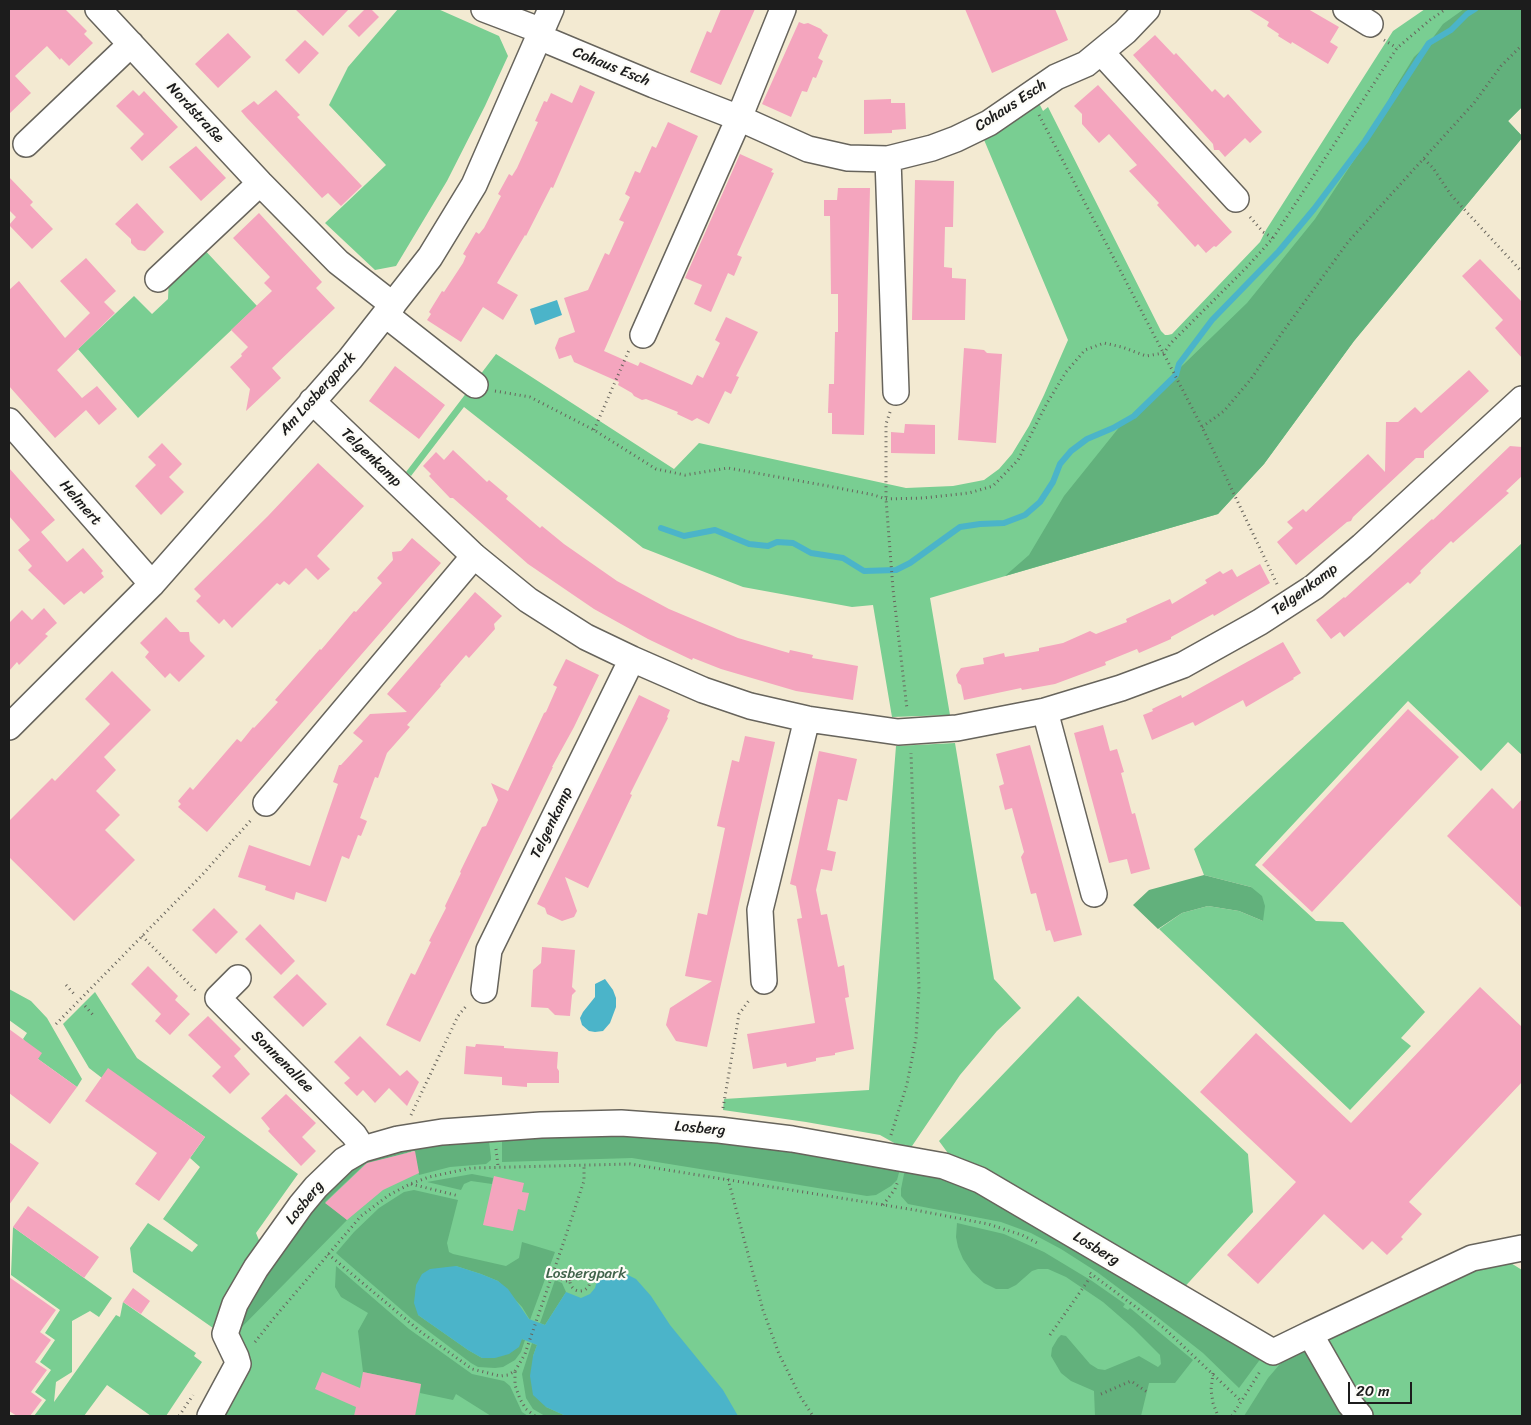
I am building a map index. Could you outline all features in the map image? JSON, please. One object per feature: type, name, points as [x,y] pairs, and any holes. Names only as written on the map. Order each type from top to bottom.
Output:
[{"type":"street","name":"Nordstraße","points":[[98,9],[260,183],[338,262],[474,385]]},
{"type":"street","name":"Cohaus Esch","points":[[484,9],[544,26],[670,92],[739,118],[808,149],[848,158],[888,159],[932,148],[989,123],[1056,77],[1086,64],[1125,32],[1147,9]]},
{"type":"street","points":[[643,335],[739,118],[782,9]]},
{"type":"street","points":[[1346,9],[1370,24]]},
{"type":"street","name":"Am Losbergpark","points":[[11,720],[152,584],[350,358],[430,257],[474,185],[544,26]]},
{"type":"street","points":[[26,144],[131,44]]},
{"type":"street","points":[[1101,52],[1236,199]]},
{"type":"street","points":[[888,159],[896,392]]},
{"type":"street","points":[[158,279],[260,183]]},
{"type":"street","name":"Telgenkamp","points":[[312,401],[474,556],[528,600],[586,636],[632,659],[703,690],[750,706],[807,719],[894,732],[910,732],[957,728],[1044,711],[1121,688],[1183,665],[1287,605],[1314,587],[1333,572],[1522,399]]},
{"type":"street","name":"Helmert","points":[[9,421],[152,584]]},
{"type":"street","points":[[266,802],[474,556]]},
{"type":"street","name":"Telgenkamp","points":[[484,990],[489,950],[632,659]]},
{"type":"street","points":[[1044,711],[1094,894]]},
{"type":"street","points":[[764,981],[760,910],[807,719]]},
{"type":"street","points":[[218,998],[238,978]]},
{"type":"street","name":"Sonnenallee","points":[[218,998],[354,1134],[363,1149]]},
{"type":"street","name":"Losberg","points":[[238,1364],[225,1334],[235,1304],[256,1268],[301,1205],[344,1160],[363,1149],[398,1139],[442,1132],[541,1125],[621,1123],[719,1130],[792,1139],[944,1166],[980,1180],[1273,1352]]},
{"type":"street","points":[[1273,1352],[1472,1258],[1522,1248]]},
{"type":"street","points":[[1310,1334],[1350,1404],[1360,1416]]},
{"type":"street","points":[[210,1416],[238,1364]]},
{"type":"path","points":[[474,385],[502,393],[530,396],[594,430],[656,469],[685,474],[728,468],[874,495],[886,500],[969,493],[993,486],[1018,460],[1062,380],[1085,350],[1104,343],[1122,347],[1146,356],[1164,353],[1170,344],[1221,295],[1273,238],[1397,48],[1446,9]]},
{"type":"path","points":[[1202,427],[1224,411],[1251,379],[1348,242],[1474,103],[1501,66],[1522,45]]},
{"type":"path","points":[[1028,95],[1173,369],[1287,605]]},
{"type":"path","points":[[1424,159],[1433,168],[1451,195],[1522,272]]},
{"type":"path","points":[[1236,199],[1263,232],[1273,238]]},
{"type":"path","points":[[594,430],[630,347],[643,335]]},
{"type":"path","points":[[886,1155],[907,1084],[916,1038],[919,990],[910,732],[893,589],[886,500],[886,424],[896,392]]},
{"type":"path","points":[[56,1024],[201,876],[266,802]]},
{"type":"path","points":[[142,936],[197,991],[218,998]]},
{"type":"path","points":[[719,1130],[739,1014],[764,981]]},
{"type":"path","points":[[66,984],[76,996]]},
{"type":"path","points":[[407,1122],[458,1016],[469,1001],[484,990]]},
{"type":"path","points":[[85,1006],[95,1017]]},
{"type":"path","points":[[328,1254],[421,1332],[472,1369],[500,1376],[508,1375],[514,1371],[525,1354],[584,1181],[584,1164]]},
{"type":"path","points":[[238,1364],[274,1318],[361,1216],[389,1195],[428,1176],[471,1168],[630,1164],[915,1210],[988,1224],[1022,1235],[1046,1247]]},
{"type":"path","points":[[728,1179],[763,1310],[779,1354],[800,1396],[813,1416]]},
{"type":"path","points":[[410,1184],[459,1196]]},
{"type":"path","points":[[1084,1270],[1164,1328],[1241,1401]]},
{"type":"path","points":[[582,1271],[587,1273],[590,1278],[588,1288],[583,1290],[573,1288],[571,1282],[572,1275],[576,1272],[582,1271]]},
{"type":"path","points":[[1050,1335],[1092,1275]]},
{"type":"path","points":[[552,1276],[571,1282]]},
{"type":"path","points":[[1232,1416],[1273,1352]]},
{"type":"path","points":[[514,1371],[515,1385],[520,1400],[526,1409],[535,1416]]},
{"type":"path","points":[[1213,1373],[1211,1390],[1218,1416]]},
{"type":"path","points":[[1101,1394],[1131,1381],[1146,1392]]},
{"type":"green space","points":[[398,9],[438,9],[499,36],[508,56],[447,181],[396,266],[375,270],[325,223],[386,165],[329,105],[348,67]]},
{"type":"green space","points":[[1425,9],[1522,9],[1522,107],[1508,121],[1522,138],[1354,341],[1264,464],[1218,514],[930,598],[950,715],[892,717],[873,605],[852,607],[743,587],[643,548],[464,407],[411,476],[406,472],[496,354],[674,469],[699,443],[906,488],[953,486],[984,480],[999,469],[1012,454],[1029,426],[1068,340],[982,135],[1037,99],[1043,111],[1048,107],[1161,331],[1165,335],[1172,334],[1260,242],[1393,31]]},
{"type":"green space","points":[[1464,9],[1522,9],[1522,107],[1508,121],[1522,138],[1354,341],[1264,464],[1218,514],[1005,576],[1029,555],[1064,496],[1121,425],[1247,303],[1315,219],[1374,130],[1393,91],[1414,57],[1429,43],[1443,24]]},
{"type":"green space","points":[[201,246],[257,306],[138,418],[78,349],[134,296],[152,314],[168,299],[169,276]]},
{"type":"green space","points":[[1522,543],[1522,755],[1508,742],[1481,771],[1408,701],[1255,865],[1316,921],[1343,922],[1425,1012],[1401,1038],[1411,1046],[1350,1110],[1159,929],[1182,913],[1208,906],[1239,911],[1263,921],[1251,887],[1204,875],[1194,849]]},
{"type":"green space","points":[[955,743],[994,979],[1021,1008],[997,1031],[960,1075],[908,1152],[908,1155],[896,1144],[880,1135],[723,1110],[724,1099],[869,1090],[896,746]]},
{"type":"green space","points":[[1204,875],[1251,887],[1262,896],[1265,906],[1263,921],[1239,911],[1208,906],[1182,913],[1158,929],[1133,905],[1149,890]]},
{"type":"green space","points":[[9,989],[31,1001],[47,1018],[82,1079],[77,1087],[38,1059],[23,1039],[27,1033],[9,1020]]},
{"type":"green space","points":[[95,992],[137,1058],[298,1174],[256,1233],[263,1250],[213,1328],[133,1272],[130,1248],[148,1223],[192,1252],[198,1245],[163,1219],[200,1167],[190,1158],[205,1137],[181,1120],[102,1078],[89,1068],[63,1024]]},
{"type":"green space","points":[[1078,996],[1248,1154],[1253,1212],[1180,1292],[950,1156],[939,1141]]},
{"type":"green space","points":[[685,1134],[900,1169],[897,1180],[891,1186],[876,1195],[867,1196],[632,1158],[502,1162],[502,1136]]},
{"type":"green space","name":"Losbergpark","points":[[502,1136],[904,1164],[1280,1364],[1287,1357],[1355,1416],[221,1416],[234,1335],[349,1163]]},
{"type":"green space","points":[[486,1137],[489,1142],[491,1160],[486,1164],[450,1167],[419,1175],[414,1151],[365,1164],[325,1202],[347,1220],[234,1335],[234,1324],[315,1196],[368,1153]]},
{"type":"green space","points":[[907,1168],[956,1178],[1264,1354],[1239,1388],[1203,1353],[1156,1316],[1097,1272],[1061,1249],[1031,1233],[1001,1222],[908,1204],[901,1196],[904,1174]]},
{"type":"green space","points":[[472,1174],[493,1178],[492,1184],[471,1181],[464,1184],[461,1190],[427,1182]]},
{"type":"green space","points":[[414,1190],[458,1200],[447,1243],[449,1252],[453,1254],[506,1266],[519,1258],[522,1242],[555,1252],[530,1320],[522,1307],[498,1281],[456,1266],[418,1315],[482,1358],[522,1339],[525,1340],[521,1352],[515,1360],[503,1367],[478,1367],[471,1363],[411,1318],[336,1253],[379,1208],[404,1192]]},
{"type":"green space","points":[[957,1223],[1004,1234],[1044,1252],[1092,1281],[1125,1304],[1123,1307],[1128,1310],[1130,1308],[1193,1360],[1175,1383],[1149,1383],[1141,1416],[1095,1416],[1094,1391],[1071,1381],[1061,1373],[1051,1356],[1052,1348],[1061,1335],[1066,1336],[1090,1364],[1098,1369],[1105,1370],[1139,1356],[1158,1367],[1161,1364],[1160,1355],[1103,1302],[1066,1277],[1048,1269],[1032,1271],[1016,1285],[1008,1289],[996,1289],[984,1283],[972,1272],[963,1259],[956,1237]]},
{"type":"green space","points":[[13,1227],[112,1298],[99,1317],[90,1311],[72,1321],[72,1372],[56,1382],[54,1402],[116,1315],[120,1317],[123,1302],[196,1353],[194,1356],[202,1362],[166,1416],[151,1416],[107,1385],[84,1416],[34,1416],[46,1400],[35,1392],[51,1370],[40,1362],[55,1340],[45,1333],[60,1310],[11,1275]]},
{"type":"green space","points":[[1506,1260],[1522,1270],[1522,1416],[1365,1416],[1329,1360],[1329,1334],[1472,1270]]},
{"type":"green space","points":[[336,1266],[409,1329],[472,1374],[504,1381],[510,1386],[522,1412],[528,1416],[491,1416],[456,1394],[453,1400],[420,1393],[421,1384],[363,1372],[358,1331],[368,1313],[341,1297],[335,1287]]},
{"type":"green space","points":[[555,1280],[562,1283],[566,1292],[545,1325],[540,1323]]},
{"type":"green space","points":[[532,1343],[537,1345],[533,1356],[546,1407],[566,1416],[545,1416],[533,1409],[526,1398],[522,1374]]},
{"type":"green space","points":[[1299,1348],[1312,1351],[1355,1416],[1244,1416],[1268,1378],[1280,1364]]},
{"type":"water","points":[[557,300],[562,315],[535,325],[530,309]]},
{"type":"water","points":[[605,979],[613,990],[616,998],[616,1007],[610,1023],[603,1031],[589,1031],[582,1025],[580,1018],[595,997],[595,984]]},
{"type":"water","points":[[456,1266],[498,1281],[508,1289],[529,1319],[545,1325],[566,1292],[581,1298],[590,1294],[595,1288],[596,1274],[610,1271],[622,1272],[636,1279],[651,1296],[670,1325],[723,1390],[738,1416],[566,1416],[546,1407],[533,1395],[530,1376],[537,1345],[522,1339],[519,1347],[509,1354],[495,1358],[482,1358],[418,1315],[414,1303],[416,1285],[422,1274],[430,1269]]},
{"type":"building","points":[[9,9],[65,9],[87,31],[84,34],[93,43],[69,66],[61,58],[60,60],[47,46],[15,76],[31,93],[9,114]]},
{"type":"building","points":[[295,9],[349,9],[323,36]]},
{"type":"building","points":[[365,9],[371,9],[379,17],[359,37],[348,26]]},
{"type":"building","points":[[721,9],[755,9],[721,85],[690,72],[707,31],[711,33]]},
{"type":"building","points":[[965,9],[1055,9],[1068,40],[992,73]]},
{"type":"building","points":[[1248,9],[1308,9],[1339,27],[1330,42],[1338,47],[1328,64],[1292,42],[1291,44],[1278,36],[1279,34],[1267,26],[1269,22]]},
{"type":"building","points":[[799,22],[808,23],[821,29],[828,35],[818,58],[823,61],[816,78],[813,77],[807,92],[802,91],[791,117],[762,104]]},
{"type":"building","points":[[228,33],[251,57],[218,88],[195,64]]},
{"type":"building","points":[[1155,35],[1174,55],[1176,53],[1212,92],[1215,89],[1224,98],[1228,94],[1262,132],[1250,143],[1245,138],[1225,157],[1219,150],[1214,150],[1213,144],[1133,55]]},
{"type":"building","points":[[305,40],[319,53],[299,74],[285,60]]},
{"type":"building","points":[[580,85],[595,92],[553,188],[551,187],[526,236],[497,283],[518,295],[503,320],[483,307],[461,342],[427,320],[431,314],[429,312],[463,263],[466,256],[463,254],[476,232],[479,234],[484,228],[501,196],[498,194],[509,174],[512,176],[517,168],[538,122],[535,121],[544,101],[547,102],[551,93],[572,103]]},
{"type":"building","points":[[1098,85],[1232,232],[1216,247],[1214,246],[1206,253],[1198,244],[1195,247],[1157,205],[1159,203],[1129,171],[1137,165],[1109,134],[1099,143],[1082,124],[1082,114],[1074,106]]},
{"type":"building","points":[[133,90],[139,96],[144,91],[178,127],[142,161],[130,148],[144,134],[116,106]]},
{"type":"building","points":[[276,90],[300,115],[297,117],[362,186],[341,206],[328,193],[322,198],[241,111],[254,101],[258,105]]},
{"type":"building","points":[[891,99],[891,103],[905,103],[906,129],[892,130],[892,133],[864,134],[864,100]]},
{"type":"building","points":[[668,122],[698,136],[604,351],[638,366],[640,362],[692,385],[697,375],[703,378],[720,343],[715,340],[726,317],[758,332],[736,376],[739,377],[731,394],[725,391],[709,424],[697,418],[692,421],[677,414],[678,412],[646,399],[642,400],[618,385],[619,382],[574,362],[571,355],[559,359],[555,348],[559,338],[575,332],[564,298],[588,290],[605,253],[609,255],[624,222],[619,220],[630,197],[625,194],[635,171],[640,173],[652,146],[656,148]]},
{"type":"building","points":[[196,146],[226,178],[201,201],[169,167]]},
{"type":"building","points":[[740,154],[773,169],[771,172],[774,173],[737,255],[742,257],[734,276],[728,273],[711,312],[694,304],[702,285],[685,278]]},
{"type":"building","points":[[9,177],[33,202],[30,205],[53,229],[32,249],[9,225],[16,217],[9,210]]},
{"type":"building","points":[[915,180],[954,181],[953,227],[945,227],[944,267],[952,268],[952,278],[966,279],[965,320],[912,320]]},
{"type":"building","points":[[838,188],[870,188],[864,435],[832,434],[832,413],[828,413],[829,384],[834,384],[835,332],[838,332],[838,294],[831,294],[830,216],[824,216],[824,200],[837,200]]},
{"type":"building","points":[[137,203],[164,232],[145,251],[138,250],[131,243],[131,239],[115,224]]},
{"type":"building","points":[[259,213],[322,282],[316,288],[335,308],[272,368],[281,378],[246,411],[250,389],[230,367],[242,356],[241,354],[248,347],[231,330],[272,291],[264,283],[270,277],[233,238]]},
{"type":"building","points":[[86,258],[116,291],[104,302],[115,313],[57,370],[82,398],[97,386],[117,409],[99,425],[86,410],[55,438],[9,386],[9,290],[19,281],[65,338],[90,313],[60,281]]},
{"type":"building","points":[[1480,259],[1522,302],[1522,358],[1495,328],[1503,320],[1462,276]]},
{"type":"building","points":[[964,348],[1002,354],[996,443],[958,440]]},
{"type":"building","points":[[395,366],[445,405],[419,439],[369,401]]},
{"type":"building","points":[[1469,370],[1489,391],[1424,451],[1424,458],[1416,458],[1351,521],[1347,522],[1296,565],[1277,542],[1293,528],[1287,522],[1303,509],[1306,512],[1368,454],[1385,472],[1386,422],[1398,422],[1415,407],[1421,413]]},
{"type":"building","points":[[905,424],[935,425],[935,454],[891,453],[891,432],[904,433]]},
{"type":"building","points":[[162,443],[182,464],[169,477],[184,492],[161,515],[135,486],[156,465],[148,457]]},
{"type":"building","points":[[1510,446],[1522,447],[1522,476],[1506,491],[1509,493],[1453,543],[1451,541],[1420,571],[1421,573],[1410,584],[1408,582],[1344,637],[1340,632],[1331,639],[1316,620],[1345,598],[1433,520]]},
{"type":"building","points":[[453,450],[487,482],[489,480],[508,496],[506,499],[540,528],[542,526],[564,544],[617,581],[669,609],[738,638],[789,653],[790,650],[813,655],[812,658],[858,666],[853,700],[796,691],[721,669],[693,658],[692,660],[648,639],[594,609],[528,564],[453,498],[450,498],[429,476],[431,474],[423,466],[436,452],[444,460]]},
{"type":"building","points":[[318,463],[364,506],[317,556],[330,569],[318,580],[306,568],[289,585],[284,581],[280,585],[277,583],[232,628],[224,619],[219,624],[196,601],[201,596],[194,589],[268,516]]},
{"type":"building","points":[[9,468],[55,520],[41,532],[67,562],[83,548],[103,571],[101,573],[104,577],[84,594],[81,591],[64,605],[28,570],[32,566],[18,550],[30,540],[9,516]]},
{"type":"building","points":[[412,538],[441,563],[207,832],[178,807],[181,804],[178,801],[190,787],[193,790],[237,739],[241,742],[278,702],[275,700],[354,611],[356,612],[382,583],[377,578],[393,560],[392,552],[401,551]]},
{"type":"building","points":[[1260,564],[1270,583],[1214,616],[1213,614],[1171,637],[1171,639],[1139,653],[1137,649],[1105,662],[1106,665],[1055,684],[1022,690],[1021,688],[964,700],[961,685],[958,683],[956,675],[961,668],[984,664],[983,658],[1004,653],[1005,657],[1039,651],[1039,648],[1063,643],[1090,631],[1096,634],[1127,622],[1126,619],[1170,599],[1172,604],[1207,583],[1205,580],[1220,571],[1223,574],[1232,569],[1237,577]]},
{"type":"building","points":[[475,592],[502,616],[494,624],[495,629],[469,658],[466,655],[440,685],[407,725],[410,727],[387,753],[378,778],[375,777],[360,818],[367,821],[361,836],[358,835],[349,859],[342,856],[326,902],[296,892],[294,900],[265,890],[266,886],[238,877],[249,845],[310,866],[338,784],[333,782],[339,765],[363,741],[353,733],[370,714],[407,712],[387,694]]},
{"type":"building","points":[[44,608],[57,623],[45,634],[48,636],[19,665],[17,662],[9,671],[9,623],[22,610],[32,620]]},
{"type":"building","points":[[166,617],[180,632],[189,632],[190,641],[205,656],[179,682],[170,673],[165,678],[145,657],[149,652],[140,643]]},
{"type":"building","points":[[1283,642],[1301,673],[1294,679],[1246,707],[1243,700],[1195,726],[1193,722],[1152,740],[1143,715],[1181,695],[1182,698]]},
{"type":"building","points":[[566,659],[599,675],[552,767],[420,1042],[386,1025],[411,973],[415,975],[431,942],[429,941],[446,908],[445,906],[460,872],[482,827],[486,826],[498,800],[491,783],[508,791],[557,687],[553,685]]},
{"type":"building","points":[[112,671],[151,710],[104,757],[116,770],[96,791],[120,815],[105,830],[135,860],[74,921],[9,857],[9,821],[52,778],[55,781],[110,724],[85,699]]},
{"type":"building","points":[[639,695],[670,710],[668,718],[630,794],[632,795],[588,888],[565,877],[577,911],[574,917],[562,921],[547,914],[545,908],[537,904]]},
{"type":"building","points":[[1408,709],[1459,757],[1312,912],[1262,865]]},
{"type":"building","points":[[1103,725],[1110,751],[1117,749],[1124,772],[1121,773],[1132,814],[1135,813],[1150,869],[1131,874],[1127,859],[1109,863],[1074,733]]},
{"type":"building","points":[[745,736],[775,742],[707,1047],[676,1041],[666,1025],[670,1008],[712,981],[685,976],[698,913],[707,915],[725,828],[717,826],[732,760],[739,762]]},
{"type":"building","points":[[1030,745],[1082,935],[1054,942],[1050,930],[1046,931],[1036,893],[1031,894],[1021,857],[1024,852],[1012,808],[1005,810],[999,786],[1004,784],[996,754]]},
{"type":"building","points":[[819,751],[857,759],[847,801],[838,799],[827,850],[836,852],[832,871],[821,869],[816,890],[821,915],[827,914],[838,967],[844,965],[849,997],[845,998],[854,1049],[816,1058],[816,1061],[787,1067],[786,1063],[753,1069],[747,1034],[815,1023],[797,919],[802,918],[796,886],[790,884]]},
{"type":"building","points":[[1492,788],[1513,809],[1522,799],[1522,908],[1447,836]]},
{"type":"building","points":[[214,908],[238,932],[216,954],[192,930]]},
{"type":"building","points":[[260,924],[295,961],[281,975],[245,939]]},
{"type":"building","points":[[542,947],[575,950],[572,987],[576,991],[572,995],[570,1016],[555,1015],[548,1008],[531,1007],[533,970],[541,963]]},
{"type":"building","points":[[148,966],[178,996],[175,1000],[190,1014],[170,1035],[155,1021],[161,1014],[131,984]]},
{"type":"building","points":[[297,974],[327,1004],[303,1027],[273,997]]},
{"type":"building","points":[[1480,987],[1522,1027],[1522,1082],[1409,1202],[1422,1214],[1401,1237],[1403,1239],[1387,1255],[1372,1241],[1363,1250],[1324,1214],[1258,1284],[1227,1255],[1296,1182],[1200,1092],[1256,1033],[1351,1123]]},
{"type":"building","points":[[208,1016],[241,1049],[234,1056],[250,1074],[230,1094],[212,1076],[221,1067],[188,1035]]},
{"type":"building","points":[[9,1029],[42,1053],[38,1059],[77,1087],[50,1124],[9,1093]]},
{"type":"building","points":[[360,1036],[400,1076],[407,1070],[419,1082],[407,1106],[389,1088],[375,1103],[363,1090],[357,1096],[344,1083],[350,1078],[334,1062]]},
{"type":"building","points":[[476,1044],[558,1052],[557,1068],[559,1071],[559,1083],[527,1083],[527,1087],[502,1085],[502,1077],[464,1074],[466,1046],[475,1047]]},
{"type":"building","points":[[108,1068],[205,1137],[159,1201],[135,1184],[157,1153],[85,1101]]},
{"type":"building","points":[[286,1094],[316,1123],[302,1137],[316,1151],[301,1166],[268,1131],[270,1129],[261,1118]]},
{"type":"building","points":[[9,1142],[39,1163],[9,1205]]},
{"type":"building","points":[[415,1151],[419,1173],[383,1190],[347,1220],[325,1203],[367,1163]]},
{"type":"building","points":[[494,1176],[524,1183],[522,1192],[529,1193],[525,1211],[518,1209],[513,1231],[483,1225]]},
{"type":"building","points":[[28,1206],[99,1257],[84,1278],[13,1227]]},
{"type":"building","points":[[9,1277],[56,1310],[40,1332],[51,1340],[35,1362],[47,1370],[31,1392],[42,1400],[30,1416],[17,1416],[9,1411]]},
{"type":"building","points":[[133,1288],[150,1301],[141,1314],[123,1302]]},
{"type":"building","points":[[322,1372],[360,1388],[363,1372],[421,1384],[415,1416],[354,1416],[356,1407],[315,1389]]},
{"type":"waterway","points":[[661,528],[684,536],[715,530],[749,544],[768,546],[777,542],[793,543],[811,553],[843,558],[864,571],[896,570],[910,563],[960,527],[1004,523],[1025,515],[1040,502],[1053,482],[1060,464],[1071,451],[1087,439],[1113,428],[1134,416],[1176,375],[1179,364],[1212,320],[1279,251],[1314,209],[1365,141],[1429,43],[1451,30],[1467,14],[1475,9]]}]
